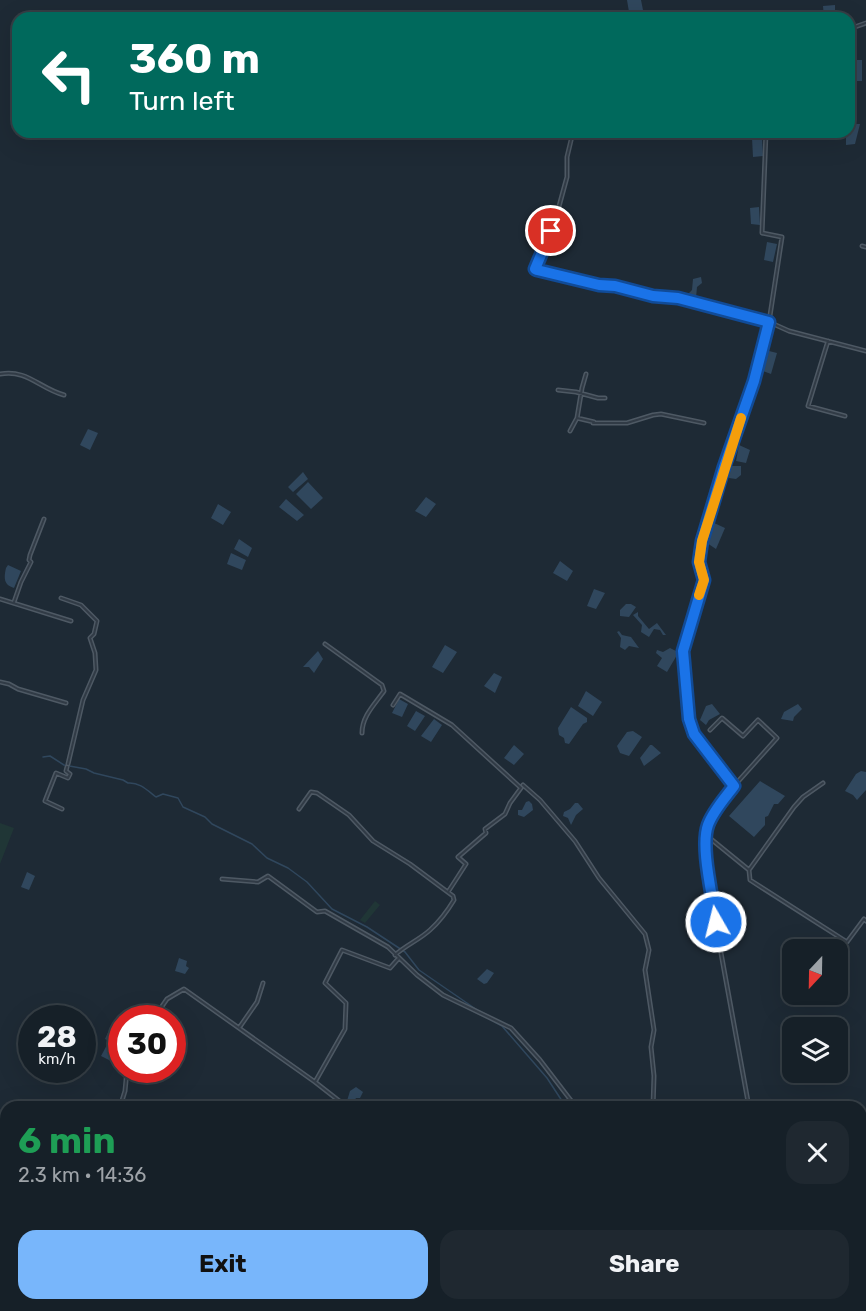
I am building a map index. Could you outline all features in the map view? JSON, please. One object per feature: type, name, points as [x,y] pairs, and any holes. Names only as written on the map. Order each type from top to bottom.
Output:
[{"type":"street","points":[[572,138],[567,157],[567,177],[555,221],[535,269],[653,296],[678,298],[866,351]]},
{"type":"street","points":[[734,786],[694,734],[689,719],[683,651],[704,580],[699,562],[702,541],[724,467],[754,381],[769,322],[782,237],[762,233],[766,138]]},
{"type":"street","points":[[828,341],[808,406],[845,416]]},
{"type":"street","points":[[0,374],[8,372],[28,376],[42,387],[64,395]]},
{"type":"street","points":[[570,431],[578,418],[586,374]]},
{"type":"street","points":[[558,390],[605,398]]},
{"type":"street","points":[[578,418],[593,422],[627,423],[661,414],[704,423]]},
{"type":"street","points":[[14,602],[31,562],[30,555],[44,519]]},
{"type":"street","points":[[61,598],[81,605],[97,621],[94,634],[90,638],[95,653],[96,670],[83,700],[66,771],[70,774],[68,778],[56,773],[45,801],[62,809]]},
{"type":"street","points":[[0,599],[71,621]]},
{"type":"street","points":[[325,644],[382,685],[384,691],[366,715],[362,724],[362,733]]},
{"type":"street","points":[[0,682],[66,703]]},
{"type":"street","points":[[393,705],[400,694],[452,725],[521,789],[505,814],[485,829],[486,834],[458,856],[466,864],[448,892]]},
{"type":"street","points":[[710,730],[722,718],[743,736],[758,720],[777,738],[720,803],[709,823],[706,835],[719,942],[749,1101]]},
{"type":"street","points":[[823,783],[803,797],[794,807],[749,870],[750,880],[847,942],[864,919],[866,921]]},
{"type":"street","points":[[524,785],[575,841],[599,878],[645,934],[649,950],[645,970],[654,1030],[651,1047],[654,1076],[653,1101]]},
{"type":"street","points":[[299,809],[311,792],[317,793],[349,815],[373,841],[410,864],[453,896],[454,900],[431,930],[412,944],[403,947],[395,955]]},
{"type":"street","points":[[706,835],[749,870]]},
{"type":"street","points":[[222,879],[258,882],[268,876],[316,912],[325,911],[388,946],[398,959],[443,996],[511,1028],[540,1060],[571,1101]]},
{"type":"street","points":[[315,1082],[345,1029],[346,1003],[325,983],[342,950],[390,968],[398,959]]},
{"type":"street","points":[[239,1028],[257,1002],[263,983]]},
{"type":"street","points":[[163,1005],[167,999],[184,989],[339,1101]]},
{"type":"street","points":[[122,1101],[126,1083]]},
{"type":"green space","points":[[0,823],[14,828],[0,864]]},
{"type":"green space","points":[[375,901],[380,905],[365,923],[360,920]]},
{"type":"water","points":[[627,0],[641,0],[643,10],[629,12]]},
{"type":"water","points":[[835,5],[835,12],[824,12],[823,6]]},
{"type":"water","points":[[855,60],[862,60],[862,81],[855,81]]},
{"type":"water","points":[[855,124],[860,124],[855,144],[846,145],[846,138],[855,138]]},
{"type":"water","points":[[752,138],[762,138],[763,156],[753,157]]},
{"type":"water","points":[[759,207],[760,225],[751,224],[750,208]]},
{"type":"water","points":[[767,242],[777,244],[773,262],[764,260]]},
{"type":"water","points":[[701,277],[702,283],[697,287],[696,298],[687,295],[692,290],[693,279]]},
{"type":"water","points":[[769,351],[777,353],[771,374],[763,371]]},
{"type":"water","points":[[88,429],[98,433],[90,450],[80,445]]},
{"type":"water","points":[[739,445],[750,450],[746,463],[736,461]]},
{"type":"water","points":[[732,466],[741,466],[741,475],[736,479],[729,478],[728,472]]},
{"type":"water","points":[[303,472],[308,479],[293,492],[288,487]]},
{"type":"water","points":[[308,482],[323,498],[311,509],[296,494]]},
{"type":"water","points":[[426,497],[436,504],[426,517],[415,511]]},
{"type":"water","points":[[286,499],[304,515],[297,521],[279,507]]},
{"type":"water","points":[[218,504],[231,512],[223,525],[211,518]]},
{"type":"water","points":[[712,522],[725,528],[716,549],[707,543],[706,536]]},
{"type":"water","points":[[239,539],[252,548],[248,557],[234,549]]},
{"type":"water","points":[[231,553],[246,560],[242,570],[227,564]]},
{"type":"water","points":[[560,561],[573,571],[567,581],[553,573]]},
{"type":"water","points":[[8,565],[21,571],[14,588],[5,580]]},
{"type":"water","points":[[594,589],[605,593],[596,609],[587,606]]},
{"type":"water","points":[[626,604],[636,607],[629,617],[620,616],[620,610]]},
{"type":"water","points":[[638,612],[638,616],[649,629],[657,623],[666,635],[654,629],[649,637],[641,632],[642,625],[633,615]]},
{"type":"water","points":[[619,631],[622,635],[631,637],[639,648],[629,646],[625,650],[620,647],[621,638],[617,632]]},
{"type":"water","points":[[445,645],[457,652],[443,673],[432,667]]},
{"type":"water","points":[[670,648],[676,651],[677,655],[667,672],[657,666],[662,658],[656,653],[657,650],[663,652]]},
{"type":"water","points":[[318,651],[323,659],[314,673],[309,667],[303,667]]},
{"type":"water","points":[[494,673],[502,677],[495,693],[484,686]]},
{"type":"water","points":[[586,691],[602,702],[593,716],[578,706]]},
{"type":"water","points":[[399,699],[408,704],[402,717],[392,713]]},
{"type":"water","points":[[712,704],[720,714],[709,720],[706,725],[700,720],[706,706]]},
{"type":"water","points":[[798,704],[802,709],[793,721],[781,719],[784,712]]},
{"type":"water","points":[[571,707],[587,718],[587,722],[583,724],[569,744],[565,743],[564,738],[559,735],[558,728]]},
{"type":"water","points":[[416,711],[425,716],[415,731],[407,726]]},
{"type":"water","points":[[434,719],[442,725],[431,742],[421,736]]},
{"type":"water","points":[[633,731],[642,737],[629,756],[620,753],[617,746],[627,732]]},
{"type":"water","points":[[514,745],[524,754],[514,765],[504,758]]},
{"type":"water","points":[[650,745],[661,753],[644,766],[640,758]]},
{"type":"water","points":[[861,771],[866,772],[866,790],[857,800],[845,791],[856,774]]},
{"type":"water","points":[[760,781],[785,796],[778,804],[774,804],[768,816],[765,817],[765,825],[754,837],[729,816]]},
{"type":"water","points":[[529,801],[533,810],[524,817],[518,815],[518,810],[522,810]]},
{"type":"water","points":[[575,803],[583,809],[576,815],[571,825],[568,818],[563,816],[564,812]]},
{"type":"water","points":[[27,872],[35,876],[29,890],[21,887]]},
{"type":"water","points":[[179,958],[187,961],[186,966],[189,968],[185,974],[175,971]]},
{"type":"water","points":[[487,969],[494,973],[484,984],[477,979]]},
{"type":"water","points":[[108,1043],[108,1060],[101,1056]]},
{"type":"water","points":[[356,1087],[363,1092],[360,1098],[347,1101],[350,1091]]},
{"type":"waterway","points":[[43,757],[50,756],[64,765],[136,784],[156,797],[163,794],[178,798],[183,807],[252,844],[267,858],[288,868],[307,882],[332,909],[367,927],[405,952],[419,970],[480,1012]]},
{"type":"waterway","points":[[486,1017],[502,1026],[547,1078],[562,1101]]},
{"type":"slow traffic","points":[[699,595],[704,580],[699,562],[702,541],[741,418]]},
{"type":"route","points":[[551,231],[535,269],[537,270],[653,296],[678,298],[769,322],[754,381],[724,467],[702,541],[699,562],[704,580],[683,651],[689,719],[694,734],[734,786],[720,803],[709,823],[705,839],[716,922]]}]
